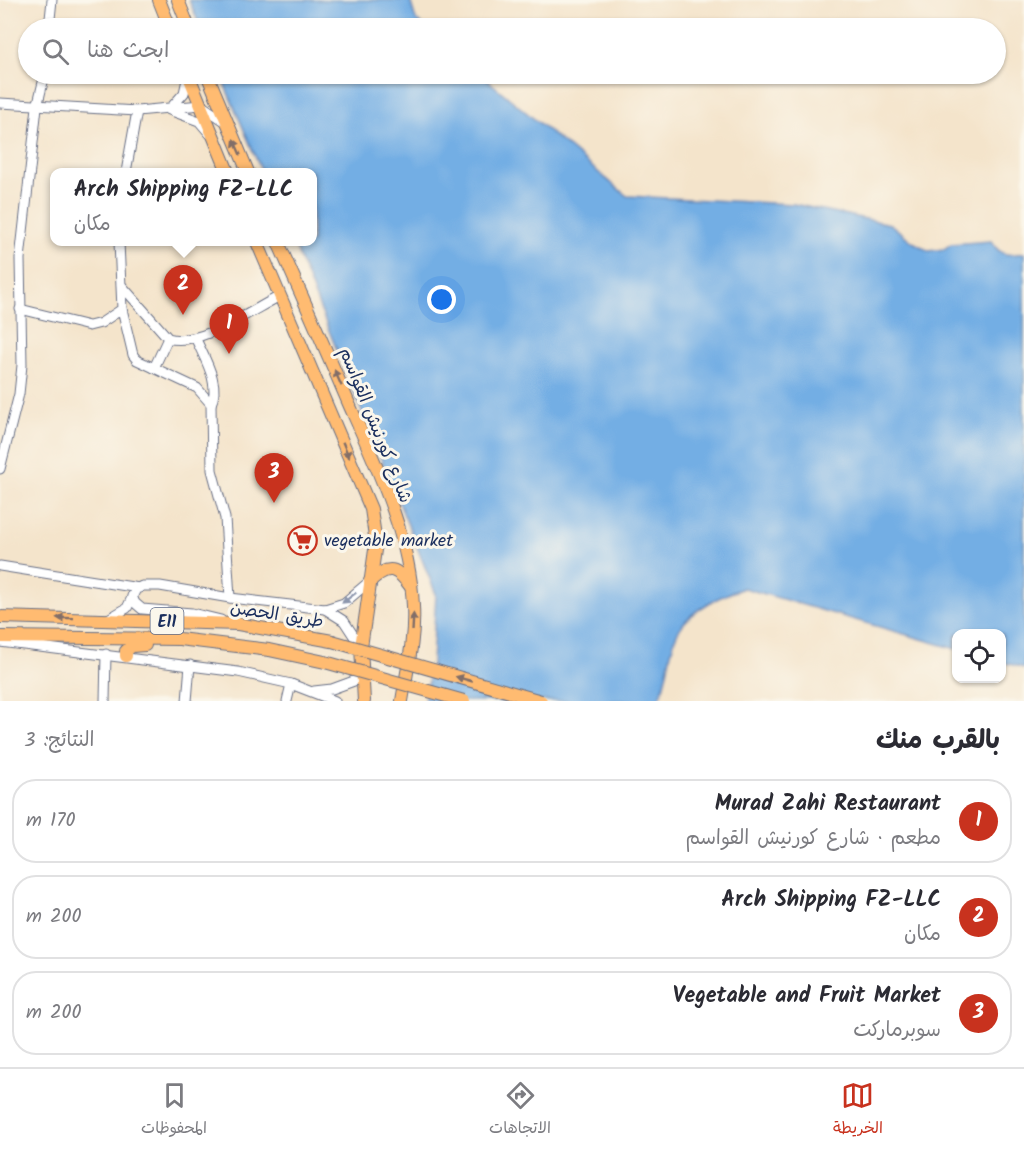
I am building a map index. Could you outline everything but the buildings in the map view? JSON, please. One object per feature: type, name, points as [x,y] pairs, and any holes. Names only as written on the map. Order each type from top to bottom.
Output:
[{"type":"main road","points":[[159,0],[166,18]]},
{"type":"main road","points":[[178,0],[185,18]]},
{"type":"main road","points":[[192,84],[226,168]]},
{"type":"main road","points":[[211,84],[246,168]]},
{"type":"main road","name":"شارع كورنيش القواسم","points":[[259,246],[370,509],[376,543],[361,647],[364,701]]},
{"type":"main road","name":"شارع كورنيش القواسم","points":[[280,246],[393,512],[411,588],[411,649],[402,701]]},
{"type":"main road","points":[[370,581],[381,570],[395,570],[411,588]]},
{"type":"main road","name":"طريق الحصن","points":[[0,617],[238,624],[332,641],[541,701]]},
{"type":"main road","name":"طريق الحصن","points":[[0,637],[179,639],[269,650],[325,662],[464,701]]},
{"type":"main road","points":[[126,656],[126,651],[132,646],[180,646],[325,662]]},
{"type":"street","points":[[51,18],[52,0]]},
{"type":"street","points":[[0,469],[19,394],[22,365],[20,259],[36,107],[42,84]]},
{"type":"street","points":[[170,110],[184,93],[186,84]]},
{"type":"street","points":[[0,103],[36,107],[137,111],[170,110],[201,105],[226,122]]},
{"type":"street","points":[[170,110],[199,121],[211,135]]},
{"type":"street","points":[[127,168],[137,111]]},
{"type":"street","points":[[119,246],[122,309],[133,356],[197,388],[211,404]]},
{"type":"street","points":[[122,286],[168,338],[176,341],[196,339],[280,296]]},
{"type":"street","points":[[20,309],[89,326],[101,323],[122,309]]},
{"type":"street","points":[[154,368],[168,338]]},
{"type":"street","points":[[196,339],[213,381],[215,396],[211,404],[212,470],[225,518],[231,574],[230,598]]},
{"type":"street","points":[[0,566],[135,592],[151,585],[230,598],[325,609],[344,603],[370,581]]},
{"type":"street","points":[[107,619],[127,608],[135,592]]},
{"type":"street","points":[[135,592],[135,603],[142,609],[192,613],[238,624]]},
{"type":"street","points":[[325,609],[344,621],[361,647]]},
{"type":"street","points":[[0,642],[126,656],[238,672],[291,684],[336,701]]},
{"type":"street","points":[[105,701],[106,654]]},
{"type":"street","points":[[187,701],[190,665]]},
{"type":"street","points":[[314,691],[332,689],[362,678]]},
{"type":"street","points":[[287,701],[291,684]]},
{"type":"water","points":[[189,0],[410,0],[415,18],[197,18]]},
{"type":"water","points":[[224,84],[492,84],[627,196],[793,204],[890,224],[929,251],[944,249],[951,244],[991,241],[998,250],[1005,254],[1024,253],[1024,668],[1006,663],[1006,629],[952,629],[952,648],[744,588],[699,609],[684,622],[675,638],[658,701],[424,701],[432,663],[436,594],[295,246],[317,246],[317,168],[260,168]]},
{"type":"place","name":"Arch Shipping FZ-LLC","points":[[183,315]]},
{"type":"place","name":"Murad Zahi Restaurant","points":[[229,354]]},
{"type":"place","name":"Vegetable and Fruit Market","points":[[274,503]]},
{"type":"place","name":"vegetable market","points":[[303,540]]}]
